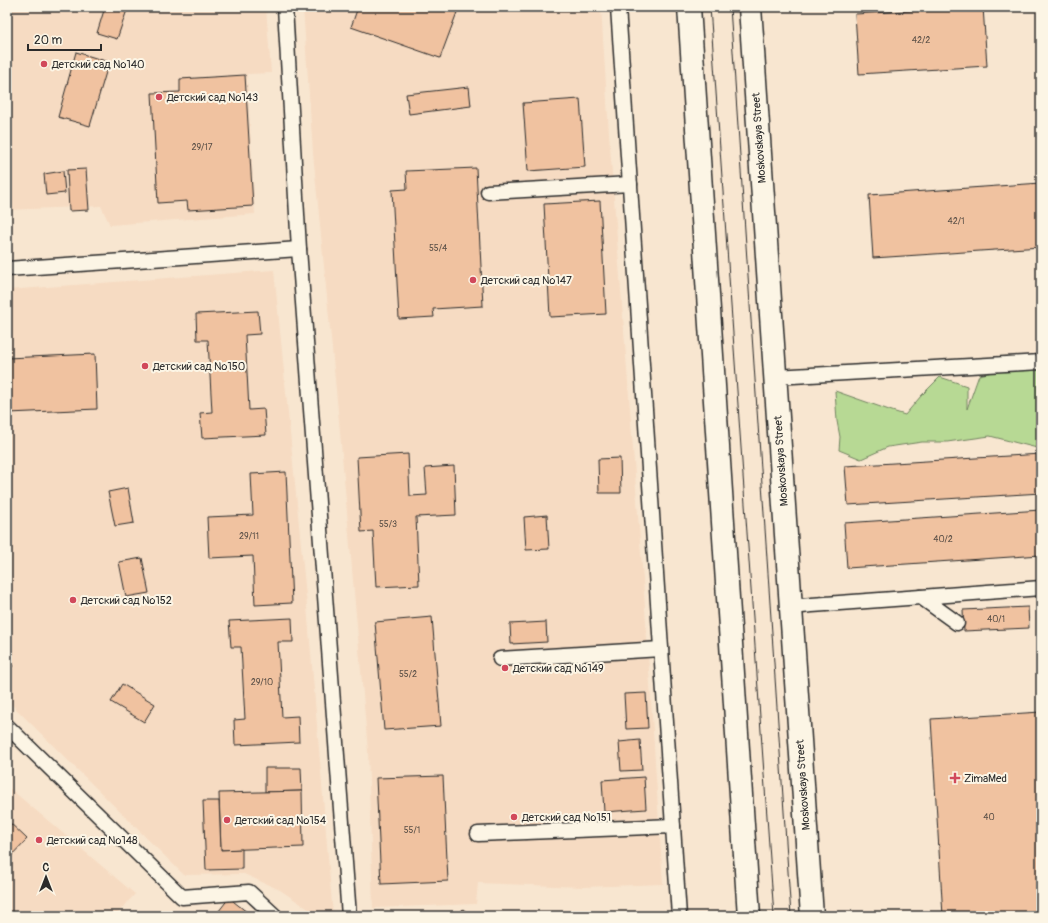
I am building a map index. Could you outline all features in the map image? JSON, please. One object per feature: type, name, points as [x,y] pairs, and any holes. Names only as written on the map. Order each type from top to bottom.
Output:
[{"type":"street","points":[[689,7],[749,916]]},
{"type":"street","name":"Moskovskaya Street","points":[[750,7],[812,916]]},
{"type":"lane","points":[[285,7],[299,249],[349,916]]},
{"type":"lane","points":[[618,7],[679,916]]},
{"type":"lane","points":[[488,192],[630,184]]},
{"type":"lane","points":[[7,269],[299,249]]},
{"type":"lane","points":[[775,378],[1041,362]]},
{"type":"lane","points":[[791,607],[1041,588]]},
{"type":"lane","points":[[922,597],[957,623]]},
{"type":"lane","points":[[500,658],[661,649]]},
{"type":"lane","points":[[7,726],[182,897],[249,892],[275,916]]},
{"type":"lane","points":[[478,834],[673,826]]},
{"type":"shaded area","name":"Детский сад №143","points":[[7,7],[266,7],[271,73],[247,74],[255,214],[110,225],[101,206],[7,210]]},
{"type":"shaded area","points":[[303,7],[601,7],[609,133],[644,593],[663,884],[583,887],[478,883],[476,904],[373,908],[368,751],[339,421],[313,153]]},
{"type":"shaded area","points":[[274,270],[307,606],[333,916],[319,916],[280,890],[244,874],[184,875],[7,700],[7,687],[10,682],[7,679],[7,290]]},
{"type":"shaded area","name":"Детский сад №148","points":[[7,786],[135,894],[115,916],[7,916]]},
{"type":"green space","points":[[1023,365],[1041,366],[1041,449],[990,436],[947,442],[922,442],[888,447],[861,459],[839,450],[840,437],[837,421],[835,391],[905,415],[940,377],[967,386],[967,409],[979,375]]},
{"type":"building","points":[[105,7],[128,7],[117,39],[97,33]]},
{"type":"building","points":[[358,7],[459,7],[440,58],[351,27]]},
{"type":"building","points":[[983,7],[987,66],[859,74],[855,14]]},
{"type":"building","points":[[76,52],[109,62],[90,126],[58,117]]},
{"type":"building","points":[[245,75],[253,206],[188,210],[187,201],[158,203],[152,93],[180,92],[180,79]]},
{"type":"building","points":[[469,87],[471,106],[409,114],[406,94]]},
{"type":"building","points":[[580,99],[585,167],[528,171],[523,103]]},
{"type":"building","name":"Детский сад №147","points":[[476,168],[483,306],[433,309],[434,317],[399,319],[392,190],[407,189],[406,171]]},
{"type":"building","points":[[86,169],[89,210],[69,211],[67,170]]},
{"type":"building","points":[[63,171],[65,193],[46,195],[44,174]]},
{"type":"building","points":[[1041,183],[1041,247],[873,258],[869,195]]},
{"type":"building","points":[[600,201],[606,314],[550,317],[544,204]]},
{"type":"building","points":[[258,311],[260,334],[245,335],[249,410],[264,409],[266,435],[202,438],[200,413],[212,412],[208,340],[197,340],[196,314]]},
{"type":"building","points":[[95,354],[97,409],[9,413],[7,358]]},
{"type":"building","points":[[408,454],[410,496],[427,495],[425,468],[454,466],[456,515],[416,517],[419,585],[376,587],[373,531],[361,532],[357,457]]},
{"type":"building","points":[[1041,454],[1041,493],[848,505],[845,466]]},
{"type":"building","points":[[620,458],[621,493],[599,493],[598,459]]},
{"type":"building","points":[[286,472],[292,603],[255,605],[253,556],[209,558],[207,517],[253,515],[251,474]]},
{"type":"building","points":[[128,488],[134,523],[115,526],[108,492]]},
{"type":"building","points":[[1041,510],[1041,555],[847,568],[844,523]]},
{"type":"building","points":[[547,515],[549,549],[526,550],[524,517]]},
{"type":"building","points":[[142,558],[149,593],[126,597],[119,562]]},
{"type":"building","points":[[1028,607],[1029,628],[964,631],[963,610]]},
{"type":"building","points":[[432,617],[441,726],[384,730],[375,622]]},
{"type":"building","points":[[292,618],[293,642],[278,642],[282,717],[298,716],[299,742],[235,745],[234,720],[245,719],[241,647],[231,647],[229,621]]},
{"type":"building","points":[[546,622],[547,642],[511,644],[510,624]]},
{"type":"building","points":[[7,660],[13,666],[7,672]]},
{"type":"building","points":[[122,684],[155,704],[144,722],[111,702]]},
{"type":"building","points":[[646,693],[648,728],[626,729],[624,694]]},
{"type":"building","points":[[1041,712],[1041,916],[943,916],[931,719]]},
{"type":"building","points":[[640,740],[642,770],[621,771],[619,742]]},
{"type":"building","points":[[265,768],[301,768],[302,791],[265,792]]},
{"type":"building","points":[[443,776],[448,881],[381,884],[376,778]]},
{"type":"building","points":[[644,777],[646,809],[604,812],[602,780]]},
{"type":"building","points":[[302,791],[303,847],[221,850],[219,793]]},
{"type":"building","points":[[203,801],[219,801],[221,850],[242,849],[242,869],[206,870]]},
{"type":"building","points":[[7,820],[27,839],[7,860]]},
{"type":"building","points":[[229,898],[252,916],[215,916]]},
{"type":"building","points":[[463,909],[471,916],[457,916]]},
{"type":"tram line","points":[[710,7],[774,916]]},
{"type":"tram line","points":[[730,7],[791,916]]},
{"type":"place","name":"Детский сад №140","points":[[44,64]]},
{"type":"place","name":"Детский сад №143","points":[[159,97]]},
{"type":"place","name":"Детский сад №147","points":[[473,280]]},
{"type":"place","name":"Детский сад №150","points":[[145,366]]},
{"type":"place","name":"Детский сад №152","points":[[73,600]]},
{"type":"place","name":"Детский сад №149","points":[[505,668]]},
{"type":"place","name":"ZimaMed","points":[[955,778]]},
{"type":"place","name":"Детский сад №151","points":[[514,817]]},
{"type":"place","name":"Детский сад №154","points":[[227,820]]},
{"type":"place","name":"Детский сад №148","points":[[39,840]]}]
